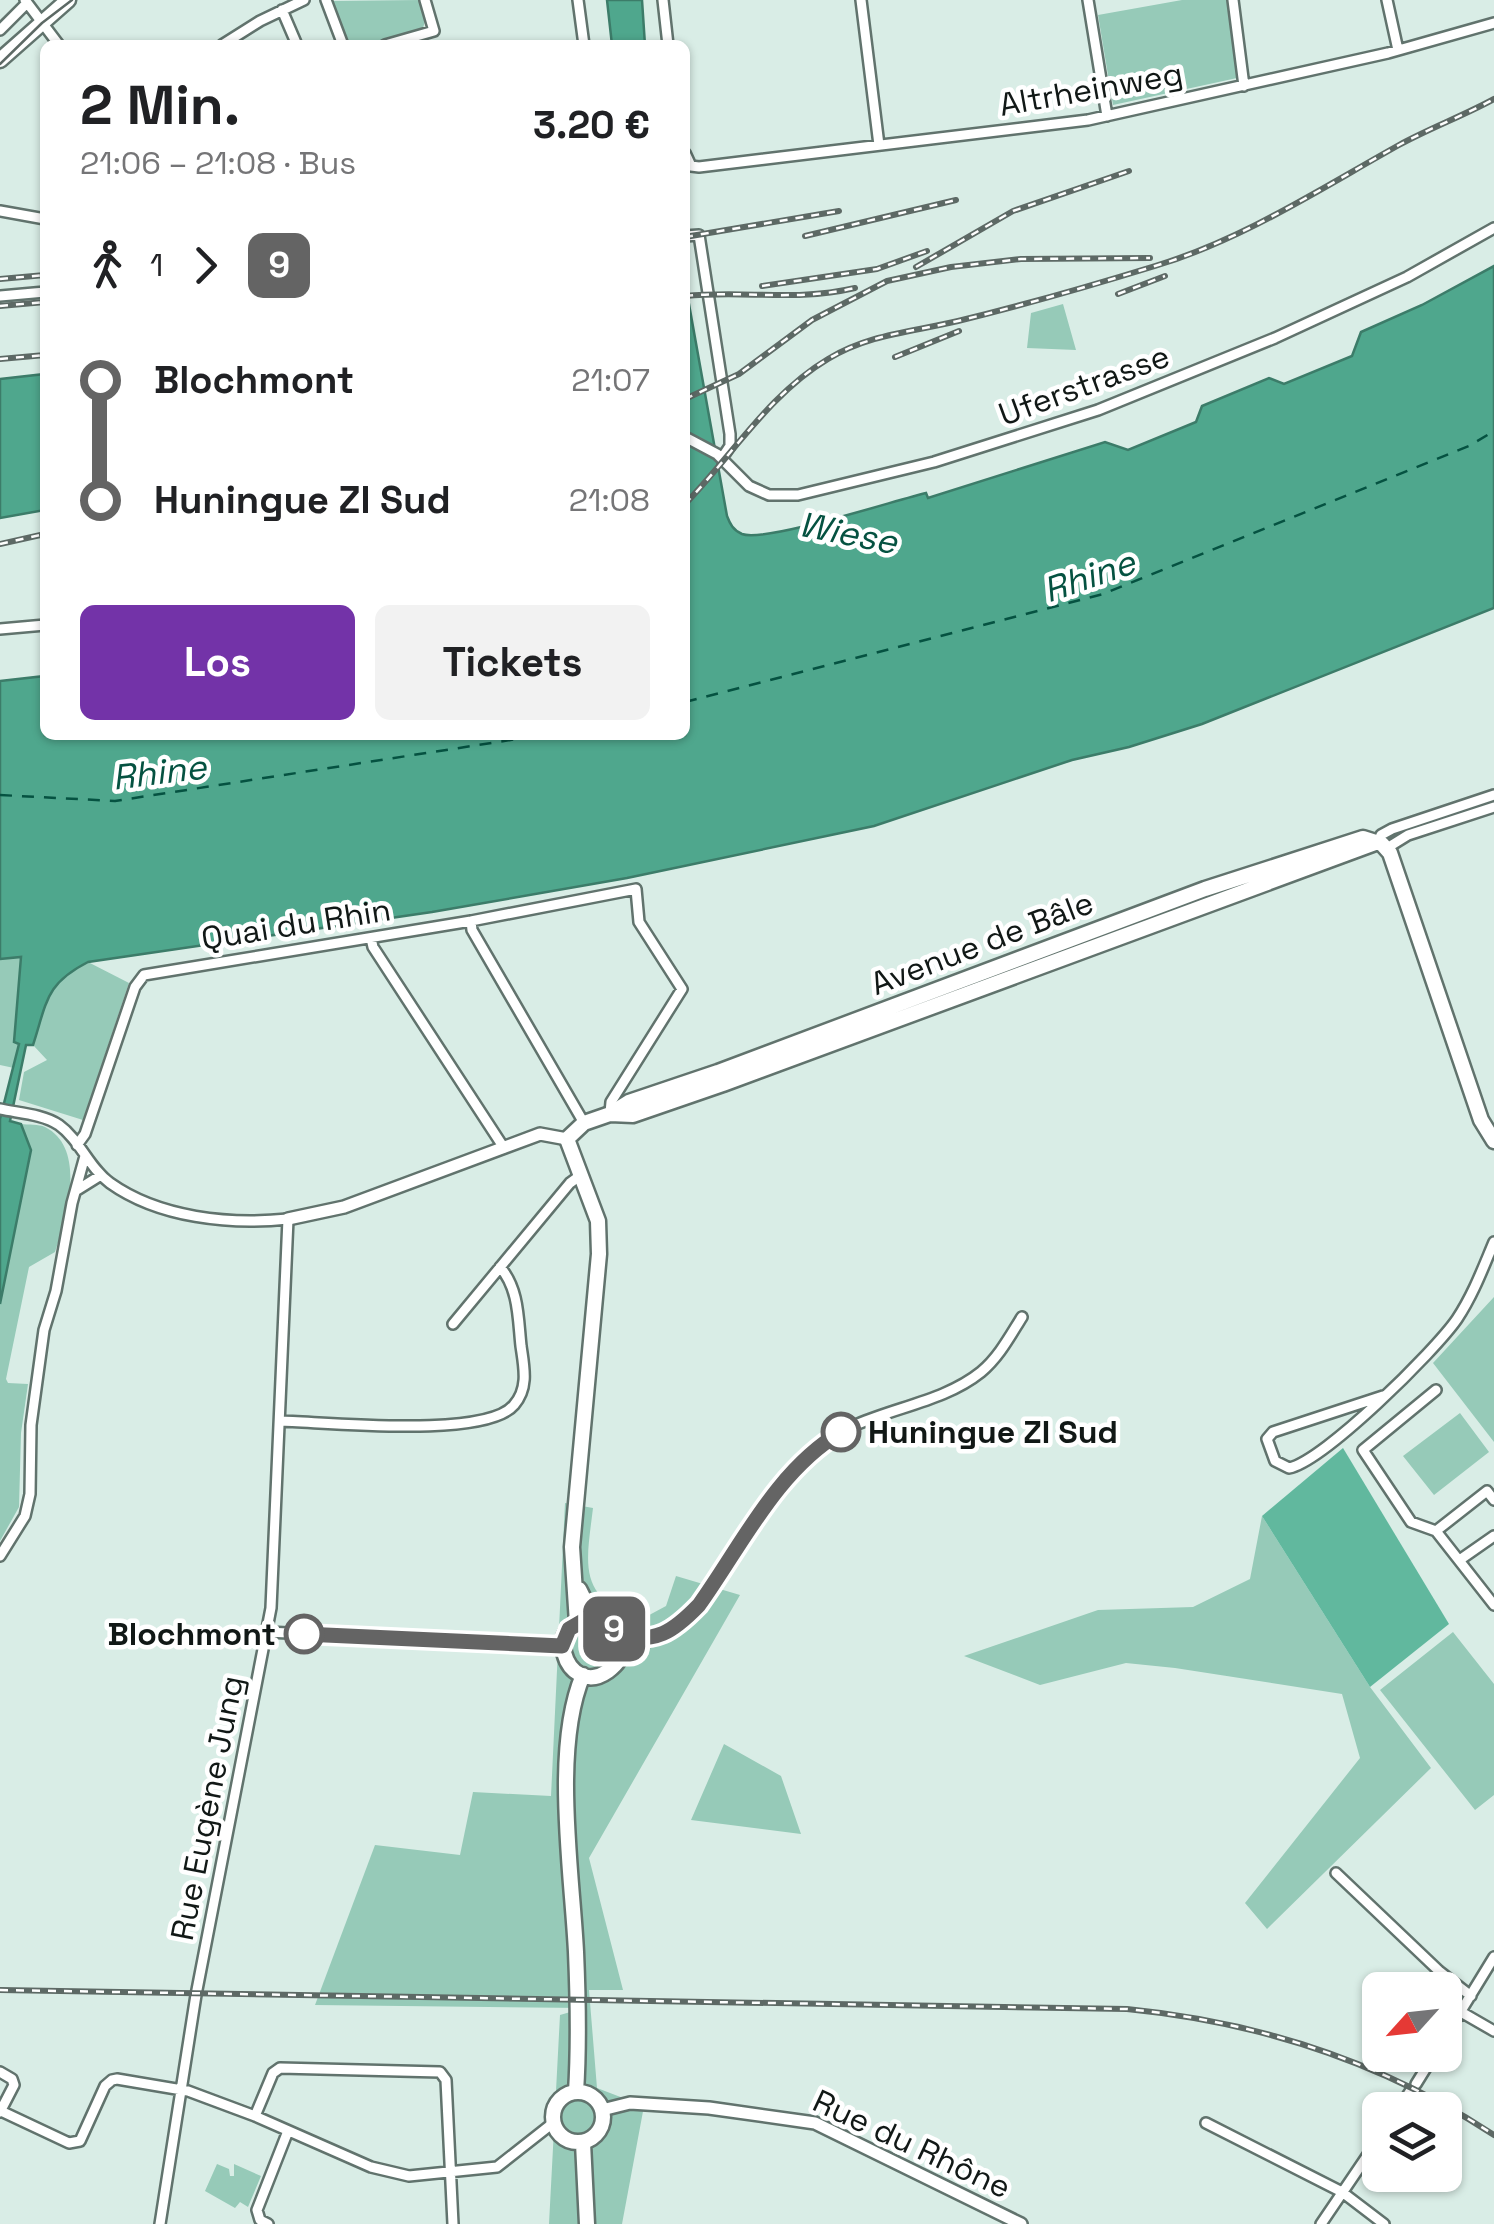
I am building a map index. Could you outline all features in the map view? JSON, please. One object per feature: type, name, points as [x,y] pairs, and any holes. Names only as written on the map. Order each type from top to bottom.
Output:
[{"type":"main road","points":[[0,60],[68,0]]},
{"type":"main road","points":[[1385,848],[1481,1120],[1494,1141]]},
{"type":"main road","name":"Avenue de Bâle","points":[[567,1139],[584,1123],[610,1114],[633,1115],[723,1084],[1208,896],[1385,848]]},
{"type":"main road","points":[[567,1139],[598,1220],[599,1254],[572,1547],[576,1622]]},
{"type":"main road","points":[[574,1579],[587,1605],[618,1637],[616,1663],[602,1675],[584,1675],[568,1664],[562,1646],[576,1622],[600,1620]]},
{"type":"main road","points":[[576,2092],[576,1954],[568,1737],[570,1713],[584,1675]]},
{"type":"main road","points":[[576,2092],[587,2094],[602,2110],[603,2122],[595,2136],[583,2142],[568,2141],[553,2123],[555,2107],[562,2098],[576,2092]]},
{"type":"main road","points":[[583,2142],[587,2224]]},
{"type":"street","points":[[231,40],[304,0]]},
{"type":"street","points":[[326,0],[341,40]]},
{"type":"street","points":[[402,40],[434,31],[425,0]]},
{"type":"street","points":[[578,0],[583,40]]},
{"type":"street","points":[[663,0],[667,40]]},
{"type":"street","points":[[861,0],[879,145]]},
{"type":"street","points":[[1088,0],[1107,116]]},
{"type":"street","points":[[1233,0],[1244,86]]},
{"type":"street","points":[[1387,0],[1398,50]]},
{"type":"street","points":[[0,30],[26,2],[55,40]]},
{"type":"street","points":[[282,10],[295,40]]},
{"type":"street","name":"Altrheinweg","points":[[690,164],[700,167],[1107,116],[1398,50],[1494,23]]},
{"type":"street","points":[[0,211],[40,218]]},
{"type":"street","name":"Uferstrasse","points":[[690,440],[719,456],[749,486],[769,495],[784,496],[934,462],[1098,410],[1276,338],[1407,278],[1494,228]]},
{"type":"street","points":[[690,236],[699,235],[724,382],[730,446],[719,456]]},
{"type":"street","points":[[0,296],[40,292]]},
{"type":"street","points":[[0,629],[40,625]]},
{"type":"street","name":"Avenue de Bâle","points":[[1494,795],[1392,829],[1381,835],[1385,848],[1408,835],[1494,807]]},
{"type":"street","name":"Quai du Rhin","points":[[77,1145],[85,1134],[135,986],[144,975],[470,921],[636,888],[639,922],[682,988],[610,1102],[610,1114]]},
{"type":"street","points":[[470,921],[584,1123]]},
{"type":"street","points":[[371,938],[372,947],[504,1148]]},
{"type":"street","points":[[0,1109],[62,1127],[101,1175],[145,1201],[181,1213],[249,1221],[288,1219],[344,1207],[540,1134],[567,1139]]},
{"type":"street","points":[[0,1556],[25,1516],[30,1494],[31,1425],[44,1330],[85,1156]]},
{"type":"street","points":[[77,1190],[101,1175]]},
{"type":"street","points":[[453,1324],[570,1183],[581,1175]]},
{"type":"street","name":"Rue Eugène Jung","points":[[160,2224],[196,1994],[267,1632],[288,1219]]},
{"type":"street","points":[[1382,1396],[1281,1428],[1267,1440],[1278,1464],[1296,1467],[1336,1439],[1428,1354],[1454,1323],[1494,1242]]},
{"type":"street","points":[[280,1421],[426,1425],[485,1422],[503,1415],[522,1393],[525,1378],[515,1293],[500,1266]]},
{"type":"street","points":[[619,1655],[676,1626],[699,1605],[774,1494],[806,1456],[864,1420],[946,1393],[965,1382],[996,1356],[1022,1317]]},
{"type":"street","points":[[1436,1390],[1363,1450],[1410,1522],[1436,1531],[1494,1605]]},
{"type":"street","points":[[1436,1531],[1487,1491],[1494,1500]]},
{"type":"street","points":[[1461,1559],[1494,1536]]},
{"type":"street","points":[[267,1632],[562,1646]]},
{"type":"street","points":[[618,1637],[648,1641]]},
{"type":"street","points":[[1336,1873],[1439,1971],[1471,1996]]},
{"type":"street","points":[[1462,2010],[1494,1957]]},
{"type":"street","points":[[1462,2013],[1494,2032]]},
{"type":"street","points":[[255,2116],[280,2068],[440,2072],[446,2080],[453,2224]]},
{"type":"street","points":[[0,2072],[12,2079],[14,2086],[0,2112],[70,2143],[80,2141],[112,2080],[181,2089],[371,2166],[409,2176],[497,2168],[553,2123]]},
{"type":"street","name":"Rue du Rhône","points":[[602,2110],[630,2103],[708,2108],[815,2123],[1021,2224]]},
{"type":"street","points":[[1206,2123],[1342,2192],[1384,2224]]},
{"type":"street","points":[[268,2224],[260,2220],[257,2210],[288,2132]]},
{"type":"street","points":[[1321,2224],[1362,2163]]},
{"type":"shaded area","points":[[420,0],[426,18],[423,28],[386,40],[347,40],[333,1]]},
{"type":"shaded area","points":[[1182,0],[1227,0],[1237,78],[1113,105],[1098,15]]},
{"type":"shaded area","points":[[1063,304],[1076,350],[1027,348],[1031,313]]},
{"type":"shaded area","points":[[22,957],[19,1043],[14,1068],[0,1065],[0,959]]},
{"type":"shaded area","points":[[88,962],[129,983],[83,1120],[19,1100],[24,1072],[47,1060],[33,1045],[50,996],[63,978]]},
{"type":"shaded area","points":[[21,1124],[43,1126],[58,1137],[66,1150],[70,1184],[55,1252],[29,1267],[6,1379],[8,1383],[28,1384],[21,1433],[19,1507],[0,1541],[0,1304],[31,1150]]},
{"type":"shaded area","points":[[1494,1297],[1494,1442],[1433,1363]]},
{"type":"shaded area","points":[[1460,1413],[1489,1452],[1434,1495],[1403,1456]]},
{"type":"shaded area","points":[[1343,1448],[1449,1624],[1370,1687],[1262,1516]]},
{"type":"shaded area","points":[[565,1503],[593,1508],[590,1577],[605,1601],[620,1611],[640,1620],[666,1606],[676,1576],[740,1595],[589,1858],[623,1990],[589,1990],[597,2088],[644,2106],[622,2224],[549,2224],[560,2015],[584,2008],[315,2005],[375,1845],[460,1855],[473,1792],[551,1796]]},
{"type":"shaded area","points":[[1262,1516],[1370,1687],[1431,1768],[1267,1929],[1245,1903],[1360,1758],[1342,1694],[1126,1663],[1040,1685],[964,1656],[1098,1610],[1193,1607],[1250,1579]]},
{"type":"shaded area","points":[[1453,1632],[1494,1684],[1494,1795],[1475,1810],[1380,1690]]},
{"type":"shaded area","points":[[724,1744],[781,1776],[801,1834],[691,1820]]},
{"type":"shaded area","points":[[217,2164],[229,2169],[230,2176],[234,2176],[234,2164],[261,2176],[248,2207],[240,2202],[235,2208],[205,2191]]},
{"type":"water","points":[[607,0],[642,0],[645,40],[611,40]]},
{"type":"water","points":[[1494,266],[1494,608],[1202,724],[1072,760],[874,826],[627,878],[432,912],[88,962],[55,987],[33,1045],[26,1045],[10,1121],[21,1124],[31,1150],[0,1304],[0,1119],[19,1044],[14,1042],[21,957],[0,959],[0,681],[40,677],[40,740],[690,740],[690,310],[727,516],[736,531],[755,535],[802,527],[926,493],[928,498],[1105,442],[1128,450],[1196,422],[1202,406],[1269,378],[1284,384],[1352,356],[1361,332]]},
{"type":"water","points":[[40,375],[40,511],[0,518],[0,379]]},
{"type":"ferry route","points":[[690,701],[1103,594],[1469,446],[1494,431]]},
{"type":"ferry route","points":[[0,795],[115,801],[511,740]]},
{"type":"tram line","points":[[0,64],[72,0]]},
{"type":"railway","points":[[690,498],[787,390],[843,351],[875,339],[1057,295],[1187,255],[1250,228],[1399,145],[1494,99]]},
{"type":"railway","points":[[916,267],[1013,211],[1129,171]]},
{"type":"railway","points":[[805,236],[956,200]]},
{"type":"railway","points":[[690,236],[839,211]]},
{"type":"railway","points":[[762,286],[877,269],[927,251]]},
{"type":"railway","points":[[690,397],[739,374],[812,320],[887,281],[951,267],[1021,259],[1150,258]]},
{"type":"railway","points":[[0,279],[40,275]]},
{"type":"railway","points":[[1118,294],[1165,276]]},
{"type":"railway","points":[[690,296],[790,295],[855,288]]},
{"type":"railway","points":[[0,306],[40,302]]},
{"type":"railway","points":[[895,357],[959,331]]},
{"type":"railway","points":[[0,359],[40,355]]},
{"type":"railway","points":[[0,544],[40,535]]},
{"type":"railway","points":[[0,1990],[1127,2009],[1224,2024],[1318,2050],[1408,2086],[1494,2135]]},
{"type":"bus line","name":"9","points":[[304,1634],[562,1646],[569,1629],[588,1618],[606,1623],[618,1637],[648,1641],[667,1632],[699,1605],[791,1472],[806,1456],[841,1432]]},
{"type":"place","name":"Huningue ZI Sud","points":[[841,1432]]},
{"type":"place","name":"Blochmont","points":[[304,1634]]},
{"type":"water label","name":"Wiese","points":[[848,533]]},
{"type":"water label","name":"Rhine","points":[[1089,576]]},
{"type":"water label","name":"Rhine","points":[[159,772]]}]
